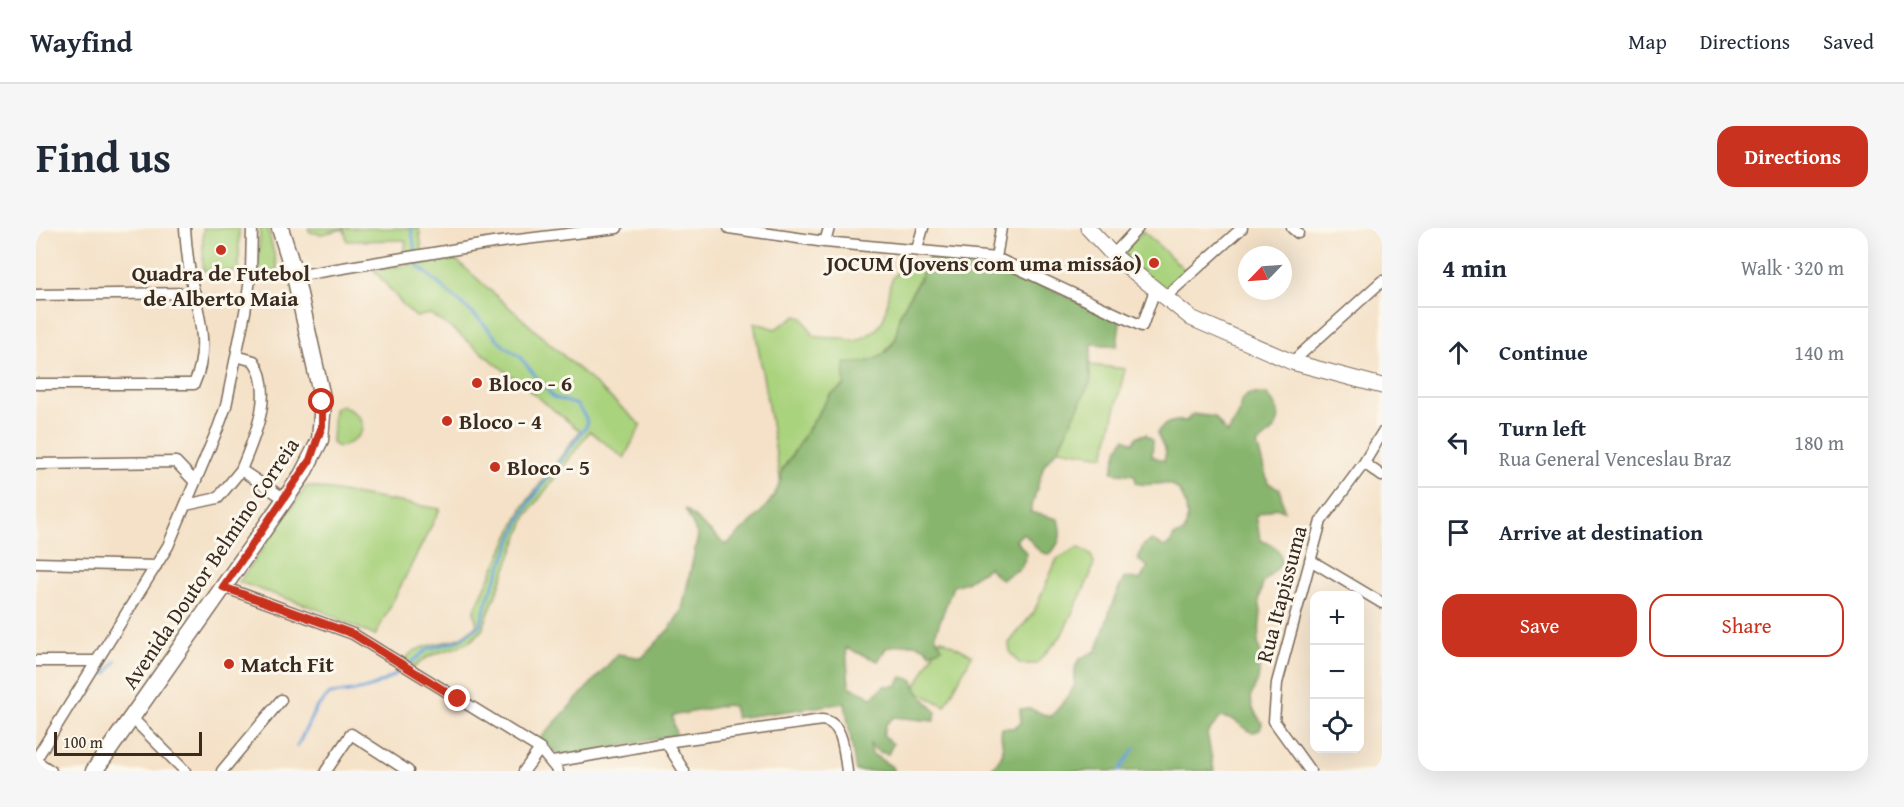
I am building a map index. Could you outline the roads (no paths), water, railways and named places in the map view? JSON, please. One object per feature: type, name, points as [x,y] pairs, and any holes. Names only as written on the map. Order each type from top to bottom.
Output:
[{"type":"main road","name":"Avenida Doutor Belmino Correia","points":[[94,771],[285,499],[310,460],[322,426],[321,394],[295,276],[280,228]]},
{"type":"street","points":[[36,384],[194,384],[201,365],[202,322],[185,228]]},
{"type":"street","points":[[51,771],[36,760],[168,546],[226,406],[251,273],[252,228]]},
{"type":"street","points":[[295,276],[617,228]]},
{"type":"street","points":[[736,228],[825,242],[996,258],[1142,326],[1160,294],[1242,228]]},
{"type":"street","points":[[825,242],[829,228]]},
{"type":"street","points":[[918,249],[923,228]]},
{"type":"street","points":[[996,258],[1001,228]]},
{"type":"street","points":[[1088,228],[1113,255],[1191,318],[1292,362],[1382,386]]},
{"type":"street","points":[[1113,255],[1138,228]]},
{"type":"street","points":[[1292,362],[1382,281]]},
{"type":"street","points":[[36,295],[195,293]]},
{"type":"street","points":[[186,505],[218,498],[241,470],[255,438],[263,394],[262,377],[254,361],[236,356]]},
{"type":"street","name":"Rua Itapissuma","points":[[1310,771],[1276,727],[1273,711],[1277,683],[1321,521],[1364,463],[1382,433]]},
{"type":"street","points":[[36,464],[177,462],[195,482]]},
{"type":"street","points":[[1364,463],[1382,476]]},
{"type":"street","points":[[241,470],[285,499]]},
{"type":"street","points":[[1310,560],[1382,603]]},
{"type":"street","points":[[36,563],[156,566]]},
{"type":"street","points":[[223,587],[353,634],[540,749],[555,767],[666,742],[830,720],[837,726],[847,771]]},
{"type":"street","points":[[36,662],[95,661]]},
{"type":"street","points":[[222,771],[281,700]]},
{"type":"street","points":[[132,718],[185,771]]},
{"type":"street","points":[[326,771],[351,734],[408,771]]},
{"type":"street","points":[[666,742],[684,771]]},
{"type":"street","points":[[524,771],[540,749]]},
{"type":"waterway","points":[[408,665],[428,649],[460,640],[481,624],[486,603],[521,518],[530,502],[587,425],[586,418],[577,405],[553,397],[519,356],[505,347],[479,319],[418,266],[411,228]]},
{"type":"waterway","points":[[101,674],[107,673],[116,661]]},
{"type":"waterway","points":[[297,747],[316,708],[330,694],[369,688],[403,669]]},
{"type":"waterway","points":[[1119,771],[1134,749]]},
{"type":"place","name":"Quadra de Futebol de Alberto Maia","points":[[221,250]]},
{"type":"place","name":"JOCUM (Jovens com uma missão)","points":[[1154,263]]},
{"type":"place","name":"Bloco - 6","points":[[477,383]]},
{"type":"place","name":"Bloco - 4","points":[[447,421]]},
{"type":"place","name":"Bloco - 5","points":[[495,467]]},
{"type":"place","name":"Match Fit","points":[[229,664]]}]
